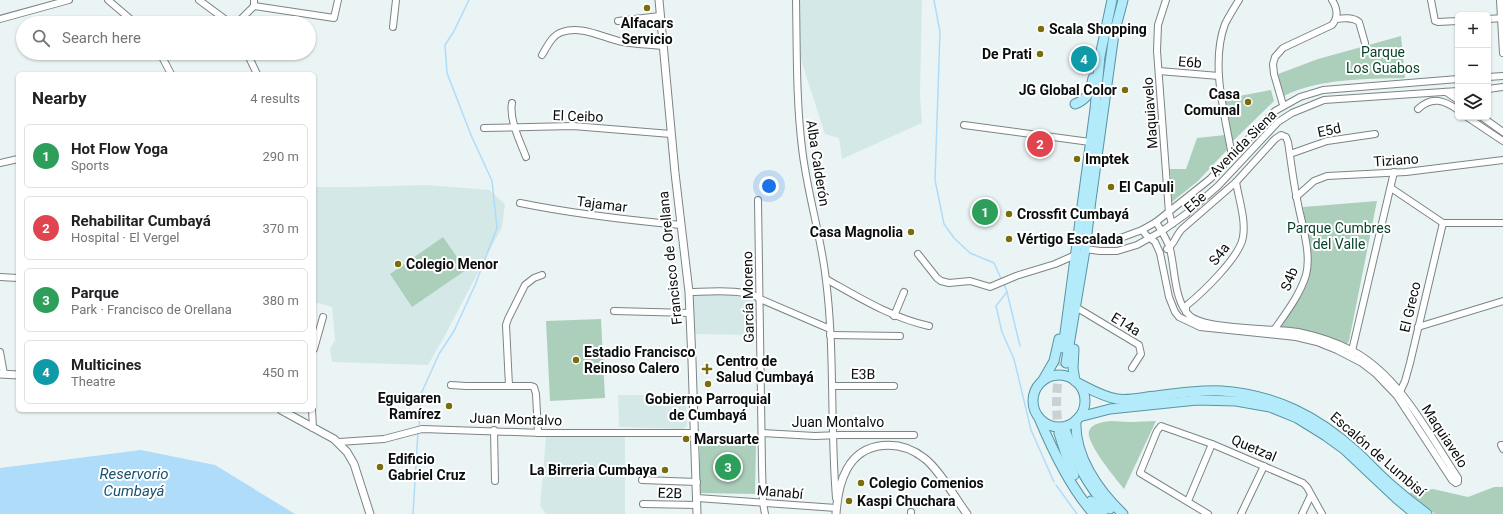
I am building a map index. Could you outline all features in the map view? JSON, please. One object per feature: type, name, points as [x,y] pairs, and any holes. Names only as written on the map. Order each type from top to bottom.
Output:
[{"type":"main road","points":[[1112,0],[1100,56],[1090,142],[1082,238],[1085,250],[1085,265],[1073,352],[1073,368],[1076,382],[1084,396],[1084,403],[1078,418],[1076,431],[1079,447],[1085,462],[1099,486],[1123,514]]},
{"type":"main road","points":[[1085,250],[1064,362],[1114,34],[1124,0]]},
{"type":"main road","points":[[1074,104],[1087,97],[1100,56]]},
{"type":"main road","points":[[1082,238],[1073,256],[1067,279],[1058,350],[1054,361],[1038,386],[1033,398],[1034,405],[1048,439],[1073,484],[1088,508],[1094,514]]},
{"type":"main road","points":[[1042,381],[1055,375],[1069,377],[1076,382]]},
{"type":"main road","name":"Escalón de Lumbisí","points":[[1076,382],[1100,394],[1117,399],[1130,399],[1195,391],[1220,391],[1262,397],[1297,409],[1337,434],[1395,489],[1427,514]]},
{"type":"main road","name":"Escalón de Lumbisí","points":[[1078,418],[1110,409],[1197,400],[1236,401],[1270,407],[1297,418],[1344,448],[1396,498],[1415,514]]},
{"type":"main road","points":[[1039,416],[1052,426],[1069,424],[1078,418]]},
{"type":"main road","points":[[1103,514],[1093,504],[1076,480],[1068,461],[1062,433],[1084,477],[1100,499],[1116,514]]},
{"type":"street","points":[[0,18],[69,0]]},
{"type":"street","points":[[108,0],[127,16]]},
{"type":"street","points":[[199,0],[221,16]]},
{"type":"street","points":[[243,16],[254,3],[334,18],[338,0]]},
{"type":"street","points":[[393,27],[396,0]]},
{"type":"street","name":"Francisco de Orellana","points":[[659,0],[671,134],[689,292],[697,514]]},
{"type":"street","name":"Alba Calderón","points":[[796,0],[799,117],[802,148],[826,279],[830,332],[832,435],[836,509]]},
{"type":"street","name":"Maquiavelo","points":[[1166,0],[1158,25],[1157,51],[1169,213],[1172,224]]},
{"type":"street","points":[[1232,156],[1219,76],[1219,51],[1225,26],[1239,0]]},
{"type":"street","points":[[1283,105],[1274,74],[1273,64],[1275,57],[1283,48],[1332,25],[1336,19],[1336,8],[1332,0]]},
{"type":"street","points":[[1431,0],[1435,21],[1455,21]]},
{"type":"street","points":[[1500,0],[1503,53]]},
{"type":"street","points":[[618,21],[660,16]]},
{"type":"street","points":[[1336,19],[1344,18],[1357,20],[1365,42]]},
{"type":"street","points":[[1491,19],[1502,18]]},
{"type":"street","points":[[542,55],[553,38],[561,32],[567,30],[587,31],[624,42],[663,46]]},
{"type":"street","points":[[164,60],[170,72]]},
{"type":"street","points":[[251,60],[256,72]]},
{"type":"street","name":"E6b","points":[[1159,72],[1219,76]]},
{"type":"street","points":[[1491,77],[1503,76]]},
{"type":"street","name":"Avenida Siena","points":[[1082,238],[1112,240],[1142,230],[1156,222],[1203,186],[1266,119],[1283,105],[1300,97],[1323,90],[1455,79]]},
{"type":"street","points":[[1491,89],[1503,87]]},
{"type":"street","name":"Avenida Siena","points":[[1085,250],[1117,251],[1137,245],[1162,231],[1186,214],[1218,186],[1271,128],[1284,116],[1292,112],[1324,100],[1455,91]]},
{"type":"street","points":[[1446,92],[1455,98]]},
{"type":"street","points":[[1418,109],[1424,103],[1432,101],[1445,102],[1455,108]]},
{"type":"street","points":[[512,102],[512,111],[516,128],[526,157]]},
{"type":"street","points":[[1472,120],[1503,141]]},
{"type":"street","points":[[1486,120],[1503,132]]},
{"type":"street","points":[[964,125],[1090,142]]},
{"type":"street","name":"El Ceibo","points":[[484,128],[573,126],[671,134]]},
{"type":"street","name":"E5d","points":[[1290,154],[1327,141],[1375,134]]},
{"type":"street","name":"S4b","points":[[1272,333],[1288,312],[1304,282],[1308,264],[1307,250],[1296,197],[1287,139],[1281,135]]},
{"type":"street","name":"E5e","points":[[1170,248],[1178,233],[1236,182],[1281,135]]},
{"type":"street","points":[[0,164],[16,160]]},
{"type":"street","name":"Tiziano","points":[[1296,197],[1314,181],[1327,176],[1447,168],[1503,160]]},
{"type":"street","points":[[1352,354],[1394,172]]},
{"type":"street","name":"S4a","points":[[1179,317],[1185,307],[1229,264],[1238,250],[1243,238],[1244,223],[1236,182]]},
{"type":"street","points":[[1390,188],[1443,223],[1503,223]]},
{"type":"street","name":"García Moreno","points":[[758,200],[763,503],[765,514]]},
{"type":"street","name":"Tajamar","points":[[520,203],[571,213],[681,225]]},
{"type":"street","points":[[1156,222],[1170,248],[1185,307]]},
{"type":"street","name":"El Greco","points":[[1399,394],[1410,363],[1443,223]]},
{"type":"street","points":[[1142,230],[1155,242],[1160,253],[1169,297],[1179,317]]},
{"type":"street","points":[[1160,253],[1170,248]]},
{"type":"street","points":[[918,254],[941,281],[948,283],[970,281],[990,287],[1016,276],[1055,264],[1073,256]]},
{"type":"street","points":[[509,386],[506,325],[525,285],[534,278],[542,275]]},
{"type":"street","points":[[0,278],[16,278]]},
{"type":"street","points":[[826,279],[894,316],[910,322],[929,326]]},
{"type":"street","points":[[689,292],[720,291],[751,293],[760,299],[830,332],[900,336]]},
{"type":"street","points":[[894,316],[904,292]]},
{"type":"street","points":[[1418,327],[1503,301]]},
{"type":"street","name":"Maquiavelo","points":[[1185,307],[1194,319],[1202,322],[1296,337],[1317,342],[1352,354],[1399,394],[1457,477],[1459,480],[1458,482],[1452,480],[1399,394]]},
{"type":"street","name":"S4a","points":[[1174,309],[1185,307]]},
{"type":"street","name":"E14a","points":[[1079,309],[1139,345],[1141,354],[1132,368]]},
{"type":"street","points":[[614,311],[690,313]]},
{"type":"street","points":[[316,342],[323,317]]},
{"type":"street","name":"Maquiavelo","points":[[1179,317],[1200,327],[1272,333]]},
{"type":"street","points":[[0,352],[2,374],[16,375]]},
{"type":"street","points":[[451,385],[534,387],[536,394],[538,433]]},
{"type":"street","name":"E3B","points":[[832,386],[894,386]]},
{"type":"street","points":[[285,412],[338,442],[347,452],[354,464],[370,514]]},
{"type":"street","points":[[312,412],[313,428]]},
{"type":"street","name":"Quetzal","points":[[1188,501],[1140,472],[1160,428],[1163,426],[1212,444],[1303,482],[1322,514]]},
{"type":"street","name":"Juan Montalvo","points":[[338,442],[384,439],[422,429],[494,430],[538,433],[694,433]]},
{"type":"street","points":[[494,430],[495,481]]},
{"type":"street","name":"Juan Montalvo","points":[[762,433],[815,436],[914,435]]},
{"type":"street","points":[[836,509],[843,478],[847,468],[855,458],[866,451],[889,444],[912,450],[925,459],[967,514]]},
{"type":"street","points":[[1208,514],[1188,501],[1212,444]]},
{"type":"street","points":[[1503,444],[1501,445],[1503,449]]},
{"type":"street","points":[[1241,514],[1264,466]]},
{"type":"street","points":[[642,480],[697,482]]},
{"type":"street","points":[[1302,514],[1311,495]]},
{"type":"street","name":"Manabí","points":[[697,502],[763,503],[836,509]]},
{"type":"street","name":"E2B","points":[[643,504],[697,502]]},
{"type":"shaded area","points":[[799,0],[922,0],[920,95],[922,123],[842,159],[839,138],[825,134],[800,57]]},
{"type":"shaded area","name":"Colegio Menor","points":[[427,185],[489,190],[505,204],[502,227],[428,365],[332,362],[330,349],[335,340],[332,307],[336,308],[316,303],[316,187]]},
{"type":"shaded area","points":[[693,294],[749,294],[756,301],[755,335],[695,334]]},
{"type":"shaded area","points":[[618,395],[686,395],[687,426],[683,429],[619,427]]},
{"type":"shaded area","points":[[625,436],[625,514],[546,514],[540,506],[546,437]]},
{"type":"green space","name":"Parque Los Guabos","points":[[1401,36],[1405,78],[1359,79],[1328,83],[1298,90],[1284,96],[1278,74],[1318,59]]},
{"type":"green space","points":[[1271,90],[1274,101],[1231,143],[1223,99]]},
{"type":"green space","points":[[1225,135],[1227,150],[1198,181],[1172,202],[1170,169],[1186,169],[1197,138]]},
{"type":"green space","name":"Parque Cumbres del Valle","points":[[1377,201],[1349,341],[1347,344],[1343,346],[1280,330],[1281,325],[1292,311],[1308,279],[1310,266],[1303,207]]},
{"type":"green space","points":[[443,237],[466,270],[412,307],[390,274]]},
{"type":"green space","name":"Estadio Francisco Reinoso Calero","points":[[601,319],[605,398],[550,401],[546,321]]},
{"type":"green space","points":[[1111,421],[1156,421],[1124,489],[1096,452],[1089,436],[1090,428],[1098,423]]},
{"type":"green space","points":[[700,440],[756,442],[755,494],[699,493]]},
{"type":"green space","points":[[1494,487],[1503,487],[1503,514],[1435,514],[1409,493],[1433,489],[1468,497]]},
{"type":"water","name":"Reservorio Cumbayá","points":[[141,450],[215,465],[295,514],[0,514],[0,468]]},
{"type":"waterway","points":[[419,428],[421,394],[439,354],[454,331],[475,285],[497,228],[492,181],[471,135],[447,73],[445,45],[454,31],[469,0]]},
{"type":"waterway","points":[[934,0],[940,32],[935,180],[944,224],[954,238],[970,253],[994,263],[1002,281]]},
{"type":"waterway","points":[[1004,284],[1020,346]]},
{"type":"waterway","points":[[1007,292],[996,306],[1002,332],[1014,359],[1031,430],[1054,482]]},
{"type":"waterway","points":[[413,514],[418,432]]},
{"type":"waterway","points":[[1056,485],[1077,514]]},
{"type":"tunnel","points":[[1059,433],[1057,397],[1061,362]]},
{"type":"place","name":"Alfacars Servicio","points":[[647,8]]},
{"type":"place","name":"Scala Shopping","points":[[1041,29]]},
{"type":"place","name":"De Prati","points":[[1040,54]]},
{"type":"place","name":"Multicines","points":[[1084,59]]},
{"type":"place","name":"JG Global Color","points":[[1125,90]]},
{"type":"place","name":"Casa Comunal","points":[[1248,102]]},
{"type":"place","name":"Rehabilitar Cumbayá","points":[[1040,144]]},
{"type":"place","name":"Imptek","points":[[1077,159]]},
{"type":"place","name":"El Capuli","points":[[1111,187]]},
{"type":"place","name":"Hot Flow Yoga","points":[[985,212]]},
{"type":"place","name":"Crossfit Cumbayá","points":[[1009,214]]},
{"type":"place","name":"Casa Magnolia","points":[[911,232]]},
{"type":"place","name":"Vértigo Escalada","points":[[1009,239]]},
{"type":"place","name":"Colegio Menor","points":[[398,264]]},
{"type":"place","name":"Estadio Francisco Reinoso Calero","points":[[576,360]]},
{"type":"place","name":"Centro de Salud Cumbayá","points":[[707,369]]},
{"type":"place","name":"Gobierno Parroquial de Cumbayá","points":[[708,384]]},
{"type":"place","name":"Eguigaren Ramírez","points":[[449,406]]},
{"type":"place","name":"Marsuarte","points":[[686,439]]},
{"type":"place","name":"Edificio Gabriel Cruz","points":[[380,467]]},
{"type":"place","name":"Parque","points":[[728,467]]},
{"type":"place","name":"La Birreria Cumbaya","points":[[665,470]]},
{"type":"place","name":"Colegio Comenios","points":[[861,483]]},
{"type":"place","name":"Kaspi Chuchara","points":[[849,501]]}]
